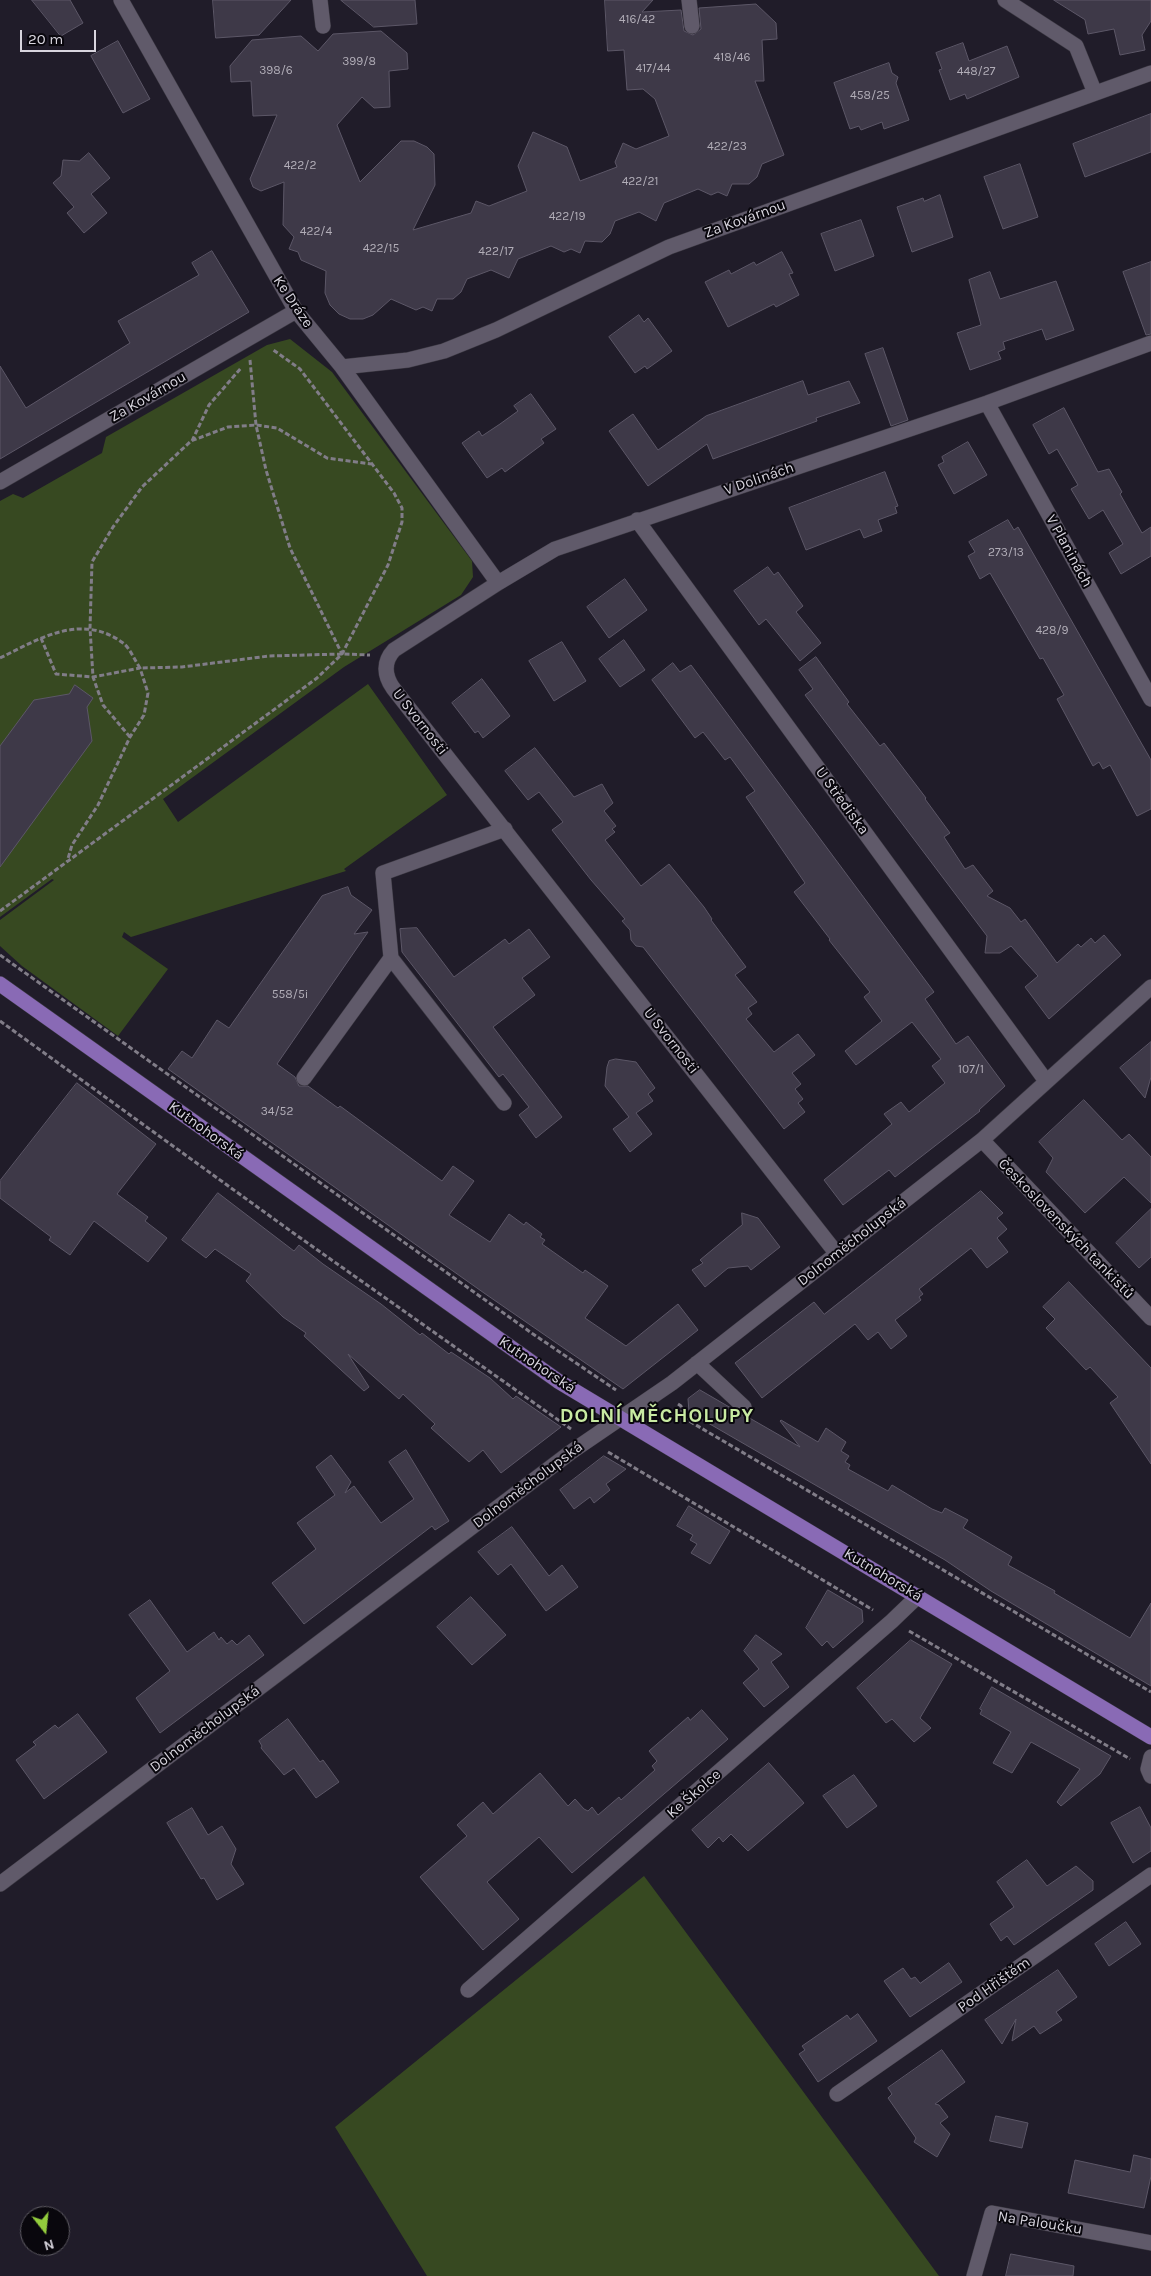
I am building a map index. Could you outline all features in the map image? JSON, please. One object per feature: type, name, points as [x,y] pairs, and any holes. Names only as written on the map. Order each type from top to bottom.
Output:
[{"type":"main road","name":"Kutnohorská","points":[[0,984],[558,1381],[1151,1736]]},
{"type":"street","name":"Ke Dráze","points":[[121,0],[296,311],[342,367],[498,583]]},
{"type":"street","points":[[320,0],[323,26]]},
{"type":"street","points":[[690,0],[692,26]]},
{"type":"street","points":[[1004,0],[1076,46],[1095,93]]},
{"type":"street","name":"Za Kovárnou","points":[[342,367],[408,360],[444,350],[496,330],[669,247],[1151,73]]},
{"type":"street","name":"Za Kovárnou","points":[[0,482],[296,311]]},
{"type":"street","name":"V Dolinách","points":[[388,656],[394,650],[498,583],[555,549],[987,403],[1151,343]]},
{"type":"street","name":"V Planinách","points":[[987,403],[1151,699]]},
{"type":"street","name":"U Střediska","points":[[637,520],[1046,1081]]},
{"type":"street","name":"U Svornosti","points":[[388,656],[385,665],[388,681],[837,1254]]},
{"type":"street","points":[[504,1103],[391,958],[383,872],[505,829]]},
{"type":"street","points":[[304,1078],[391,958]]},
{"type":"street","name":"Dolnoměcholupská","points":[[0,1884],[587,1440],[659,1392],[837,1254],[982,1140],[1151,987]]},
{"type":"street","name":"Československých tankistů","points":[[982,1140],[1151,1318]]},
{"type":"street","points":[[697,1363],[744,1407]]},
{"type":"street","name":"Ke Školce","points":[[468,1990],[892,1621],[918,1596]]},
{"type":"street","name":"Pod Hřištěm","points":[[837,2094],[1151,1875]]},
{"type":"street","name":"Na Paloučku","points":[[974,2276],[992,2213],[1151,2242]]},
{"type":"path","points":[[253,336],[261,351]]},
{"type":"path","points":[[0,911],[317,678],[342,654],[388,565],[402,522],[402,508],[394,493],[300,369],[271,348],[261,351],[250,358],[209,405],[191,441],[142,487],[113,526],[92,562],[90,628],[93,677],[103,705],[130,737]]},
{"type":"path","points":[[250,358],[256,425],[266,470],[290,548],[342,654]]},
{"type":"path","points":[[191,441],[228,427],[256,425],[277,428],[327,458],[372,464]]},
{"type":"path","points":[[0,658],[56,632],[90,628],[124,644],[140,668],[148,693],[144,715],[130,737],[98,805],[72,845],[67,863]]},
{"type":"path","points":[[41,638],[56,674],[93,677],[140,668],[182,667],[268,656],[342,654],[388,656]]},
{"type":"path","points":[[0,955],[493,1306],[621,1393]]},
{"type":"path","points":[[0,1021],[292,1232],[587,1440],[892,1621],[1150,1768]]},
{"type":"path","points":[[659,1392],[681,1406],[684,1418],[1151,1692]]},
{"type":"green space","points":[[290,339],[332,372],[472,561],[473,577],[461,595],[344,667],[163,799],[178,822],[368,684],[447,795],[344,869],[346,871],[131,937],[124,932],[122,937],[168,969],[118,1036],[22,966],[0,946],[0,920],[54,880],[52,879],[0,917],[0,501],[13,494],[23,498],[102,453],[106,437],[267,345]]},
{"type":"green space","points":[[644,1876],[939,2276],[427,2276],[335,2127]]},
{"type":"building","points":[[32,0],[70,0],[83,23],[61,36]]},
{"type":"building","points":[[213,0],[291,0],[259,35],[216,38]]},
{"type":"building","points":[[341,0],[415,0],[417,24],[374,27]]},
{"type":"building","points":[[605,0],[653,0],[642,12],[681,10],[684,31],[693,35],[701,29],[699,8],[756,4],[776,23],[777,39],[762,40],[764,81],[755,81],[784,155],[762,164],[757,177],[749,184],[732,184],[727,196],[718,192],[711,195],[698,189],[664,203],[656,221],[639,212],[615,221],[610,234],[602,242],[585,241],[580,253],[571,249],[564,252],[551,246],[518,259],[509,278],[491,270],[467,279],[461,292],[453,299],[437,299],[432,311],[423,307],[416,310],[391,299],[373,315],[363,319],[350,319],[339,314],[330,305],[325,293],[326,271],[301,260],[298,252],[289,249],[294,237],[283,225],[284,182],[261,191],[253,187],[250,179],[277,115],[253,116],[251,81],[231,82],[230,66],[252,40],[301,36],[318,51],[333,34],[381,31],[407,53],[408,69],[389,71],[390,107],[374,108],[362,97],[337,125],[360,182],[401,141],[414,141],[427,147],[434,154],[435,185],[413,230],[471,213],[476,201],[489,206],[527,191],[518,166],[533,132],[567,147],[580,181],[617,167],[615,162],[623,143],[636,149],[669,136],[655,99],[643,89],[627,90],[624,50],[608,51]]},
{"type":"building","points":[[1054,0],[1151,0],[1151,21],[1142,35],[1145,50],[1120,55],[1114,29],[1088,34],[1085,20]]},
{"type":"building","points":[[118,41],[150,99],[123,113],[91,56]]},
{"type":"building","points":[[963,43],[969,61],[1007,46],[1019,77],[967,99],[965,94],[950,100],[939,70],[942,69],[936,53]]},
{"type":"building","points":[[889,63],[892,73],[898,77],[896,83],[909,120],[884,129],[882,122],[861,130],[859,126],[850,129],[834,83]]},
{"type":"building","points":[[1151,114],[1151,152],[1085,177],[1073,144]]},
{"type":"building","points":[[89,153],[110,178],[91,194],[107,213],[84,233],[67,213],[74,207],[53,183],[61,176],[63,160],[79,161]]},
{"type":"building","points":[[1020,164],[1038,217],[1003,229],[984,177]]},
{"type":"building","points":[[940,195],[953,237],[912,252],[897,207],[923,198],[924,201]]},
{"type":"building","points":[[861,220],[874,256],[835,271],[821,234]]},
{"type":"building","points":[[212,251],[249,312],[0,459],[0,366],[26,408],[130,343],[118,321],[199,275],[192,263]]},
{"type":"building","points":[[782,252],[793,273],[789,274],[799,295],[776,307],[774,304],[728,327],[705,282],[729,270],[731,274],[754,262],[756,265]]},
{"type":"building","points":[[1151,262],[1151,334],[1146,335],[1123,272]]},
{"type":"building","points":[[990,272],[1000,299],[1056,281],[1074,330],[1046,340],[1042,329],[1003,342],[1005,349],[998,352],[1001,359],[970,370],[957,333],[981,325],[969,280]]},
{"type":"building","points":[[639,315],[644,322],[648,318],[672,351],[647,369],[645,366],[635,373],[609,337]]},
{"type":"building","points":[[883,348],[908,420],[891,426],[865,354]]},
{"type":"building","points":[[803,381],[808,395],[849,381],[860,403],[816,418],[817,421],[713,459],[707,444],[648,486],[609,431],[633,414],[658,450],[706,416]]},
{"type":"building","points":[[531,394],[556,429],[541,439],[544,443],[505,472],[502,468],[487,478],[462,443],[479,431],[482,436],[500,424],[518,411],[514,406]]},
{"type":"building","points":[[1064,408],[1098,472],[1109,469],[1122,492],[1120,494],[1142,533],[1151,527],[1151,556],[1121,574],[1109,553],[1123,544],[1103,510],[1089,519],[1071,489],[1078,485],[1057,449],[1049,454],[1033,425]]},
{"type":"building","points":[[968,442],[987,475],[954,494],[938,465],[944,462],[942,457]]},
{"type":"building","points":[[885,472],[898,506],[895,507],[897,513],[878,520],[882,531],[864,538],[860,529],[806,550],[789,508]]},
{"type":"building","points":[[1008,520],[1014,530],[1018,527],[1151,760],[1151,809],[1137,816],[1110,765],[1103,769],[1099,762],[1093,766],[1057,699],[1064,695],[1043,658],[1040,659],[990,573],[980,579],[968,556],[975,552],[969,542]]},
{"type":"building","points":[[768,567],[774,575],[778,572],[803,606],[796,612],[821,643],[800,661],[766,619],[759,625],[734,591]]},
{"type":"building","points":[[625,579],[647,610],[609,638],[587,607]]},
{"type":"building","points":[[624,640],[645,670],[620,687],[599,659]]},
{"type":"building","points":[[562,642],[586,681],[554,701],[529,661]]},
{"type":"building","points":[[816,657],[849,702],[847,704],[880,746],[884,743],[926,798],[950,833],[944,837],[965,869],[973,865],[993,891],[987,896],[1010,908],[1021,922],[1025,919],[1057,963],[1078,944],[1081,947],[1091,938],[1095,943],[1104,935],[1121,955],[1049,1019],[1025,987],[1038,976],[1011,946],[1000,953],[985,953],[987,936],[805,695],[813,689],[799,670]]},
{"type":"building","points":[[673,663],[680,672],[691,665],[934,992],[925,999],[956,1044],[968,1036],[1005,1086],[980,1111],[895,1177],[889,1170],[843,1205],[824,1180],[892,1124],[884,1114],[901,1102],[909,1112],[945,1083],[932,1066],[941,1059],[912,1022],[856,1065],[845,1051],[882,1021],[864,997],[870,992],[794,892],[805,883],[746,797],[755,791],[730,757],[725,760],[703,732],[695,738],[652,680]]},
{"type":"building","points":[[482,679],[510,716],[483,738],[478,731],[475,733],[452,703]]},
{"type":"building","points":[[75,685],[93,698],[87,707],[92,741],[0,867],[0,746],[34,700],[69,694]]},
{"type":"building","points":[[535,748],[574,797],[602,784],[613,803],[604,811],[616,826],[612,829],[615,832],[605,840],[641,886],[669,864],[704,907],[711,920],[746,967],[735,975],[757,1002],[748,1008],[752,1014],[746,1019],[774,1052],[798,1034],[815,1055],[792,1073],[801,1084],[795,1089],[803,1099],[798,1103],[805,1112],[784,1129],[643,947],[636,946],[631,940],[630,930],[622,921],[625,919],[591,880],[552,830],[563,822],[539,792],[528,800],[505,771]]},
{"type":"building","points":[[348,887],[351,895],[372,910],[354,934],[368,932],[277,1064],[295,1077],[299,1086],[308,1086],[338,1108],[340,1106],[442,1181],[453,1166],[474,1181],[449,1215],[490,1242],[509,1214],[524,1225],[526,1222],[542,1234],[540,1237],[545,1240],[542,1244],[583,1273],[585,1270],[608,1286],[585,1318],[626,1346],[678,1304],[698,1330],[623,1389],[168,1069],[182,1051],[192,1058],[217,1020],[229,1028],[322,896]]},
{"type":"building","points":[[417,928],[454,977],[505,939],[509,944],[529,929],[550,957],[522,978],[535,995],[493,1027],[562,1117],[536,1138],[519,1115],[529,1107],[503,1074],[499,1077],[402,952],[400,929]]},
{"type":"building","points":[[1151,1042],[1151,1077],[1145,1098],[1120,1068]]},
{"type":"building","points":[[616,1059],[636,1062],[655,1088],[648,1094],[653,1101],[636,1113],[652,1134],[630,1152],[613,1129],[629,1117],[605,1086],[609,1061]]},
{"type":"building","points":[[77,1083],[156,1144],[117,1194],[148,1217],[145,1221],[167,1238],[148,1262],[94,1221],[70,1255],[49,1240],[51,1237],[0,1198],[0,1181]]},
{"type":"building","points":[[1084,1100],[1122,1140],[1129,1134],[1151,1157],[1151,1203],[1124,1177],[1085,1213],[1046,1172],[1053,1158],[1039,1142]]},
{"type":"building","points":[[981,1191],[1003,1213],[997,1218],[1007,1229],[997,1238],[1008,1252],[987,1268],[971,1248],[919,1289],[923,1294],[919,1297],[921,1300],[895,1320],[907,1336],[891,1349],[878,1332],[868,1340],[855,1324],[762,1398],[735,1363],[814,1302],[824,1314]]},
{"type":"building","points":[[218,1193],[294,1251],[299,1245],[381,1304],[420,1335],[422,1333],[449,1354],[451,1352],[490,1378],[513,1399],[516,1396],[561,1427],[501,1473],[483,1450],[469,1462],[431,1428],[435,1424],[403,1394],[399,1399],[348,1354],[369,1387],[364,1391],[304,1336],[306,1333],[283,1317],[246,1281],[251,1274],[215,1249],[206,1258],[182,1240]]},
{"type":"building","points":[[1151,1209],[1151,1257],[1139,1268],[1116,1243]]},
{"type":"building","points":[[742,1213],[758,1218],[780,1247],[751,1270],[748,1266],[728,1268],[705,1287],[692,1270],[703,1263],[700,1260],[742,1225]]},
{"type":"building","points":[[1069,1282],[1151,1368],[1151,1464],[1110,1403],[1118,1397],[1090,1367],[1086,1370],[1046,1328],[1055,1319],[1043,1307]]},
{"type":"building","points":[[700,1390],[738,1414],[746,1416],[800,1447],[781,1420],[818,1442],[826,1428],[846,1442],[841,1451],[849,1456],[845,1462],[850,1465],[848,1469],[888,1491],[892,1485],[932,1509],[942,1513],[945,1508],[968,1520],[963,1528],[1012,1557],[1008,1565],[1055,1591],[1054,1593],[1130,1638],[1151,1603],[1151,1686],[991,1591],[945,1560],[689,1412],[688,1399]]},
{"type":"building","points":[[406,1450],[449,1521],[435,1530],[432,1526],[304,1624],[272,1583],[316,1549],[297,1523],[335,1495],[316,1467],[331,1455],[351,1482],[345,1493],[354,1486],[381,1523],[414,1499],[389,1462]]},
{"type":"building","points":[[604,1456],[626,1469],[606,1484],[610,1490],[594,1503],[590,1497],[574,1509],[560,1490]]},
{"type":"building","points":[[689,1506],[730,1531],[710,1564],[691,1553],[697,1544],[690,1540],[693,1535],[677,1526]]},
{"type":"building","points":[[512,1527],[549,1576],[562,1565],[578,1587],[546,1611],[511,1564],[498,1575],[478,1552]]},
{"type":"building","points":[[828,1590],[862,1610],[863,1622],[833,1648],[827,1641],[822,1646],[806,1628]]},
{"type":"building","points":[[471,1597],[506,1635],[472,1665],[437,1627]]},
{"type":"building","points":[[150,1600],[187,1652],[214,1632],[219,1640],[221,1637],[227,1644],[232,1640],[237,1645],[249,1635],[264,1655],[160,1733],[136,1698],[170,1671],[129,1615]]},
{"type":"building","points":[[756,1635],[782,1654],[771,1662],[789,1687],[764,1707],[743,1683],[759,1669],[744,1651]]},
{"type":"building","points":[[911,1640],[952,1664],[920,1718],[931,1728],[914,1742],[892,1719],[886,1723],[857,1688]]},
{"type":"building","points":[[992,1687],[1111,1756],[1100,1774],[1061,1806],[1057,1802],[1080,1769],[1031,1742],[1012,1773],[993,1763],[1011,1732],[980,1714],[982,1710],[980,1709]]},
{"type":"building","points":[[702,1710],[728,1739],[572,1873],[539,1837],[487,1882],[519,1919],[483,1950],[420,1877],[467,1836],[457,1825],[483,1802],[493,1814],[540,1773],[568,1806],[575,1799],[588,1811],[592,1807],[598,1815],[619,1797],[621,1800],[655,1770],[652,1766],[657,1761],[649,1751],[688,1717],[690,1720]]},
{"type":"building","points":[[78,1714],[107,1752],[44,1799],[16,1760],[36,1745],[33,1742],[55,1725],[58,1728]]},
{"type":"building","points":[[288,1719],[320,1762],[323,1760],[339,1782],[316,1798],[294,1768],[284,1775],[261,1748],[262,1746],[259,1741]]},
{"type":"building","points":[[769,1763],[804,1803],[748,1851],[731,1834],[723,1842],[719,1837],[708,1848],[692,1830]]},
{"type":"building","points":[[854,1775],[877,1806],[847,1828],[823,1796]]},
{"type":"building","points":[[1140,1807],[1151,1828],[1151,1851],[1133,1863],[1111,1823]]},
{"type":"building","points":[[192,1808],[208,1835],[222,1826],[236,1849],[231,1864],[244,1884],[217,1900],[204,1878],[201,1879],[167,1823]]},
{"type":"building","points":[[1027,1860],[1047,1886],[1076,1866],[1093,1881],[1093,1890],[1014,1945],[1007,1936],[1001,1941],[990,1924],[1014,1907],[997,1882]]},
{"type":"building","points":[[1126,1922],[1141,1944],[1109,1966],[1095,1944]]},
{"type":"building","points":[[949,1963],[962,1982],[910,2017],[884,1981],[903,1968],[911,1979],[915,1977],[920,1983]]},
{"type":"building","points":[[1058,1970],[1077,1997],[1056,2012],[1062,2020],[1040,2034],[1034,2026],[1012,2041],[1016,2019],[1002,2044],[985,2020]]},
{"type":"building","points":[[858,2014],[877,2041],[818,2082],[799,2054],[805,2050],[802,2046],[847,2015],[850,2019]]},
{"type":"building","points":[[942,2050],[965,2082],[935,2104],[939,2105],[948,2117],[940,2123],[950,2134],[937,2157],[914,2142],[916,2138],[888,2098],[892,2094],[888,2088]]},
{"type":"building","points":[[996,2116],[1028,2123],[1022,2148],[990,2141]]},
{"type":"building","points":[[1134,2155],[1151,2159],[1151,2176],[1144,2208],[1068,2193],[1075,2160],[1130,2172]]},
{"type":"building","points":[[1011,2254],[1074,2266],[1073,2276],[1006,2276]]},
{"type":"district","name":"DOLNÍ MĚCHOLUPY","points":[[657,1416]]}]
